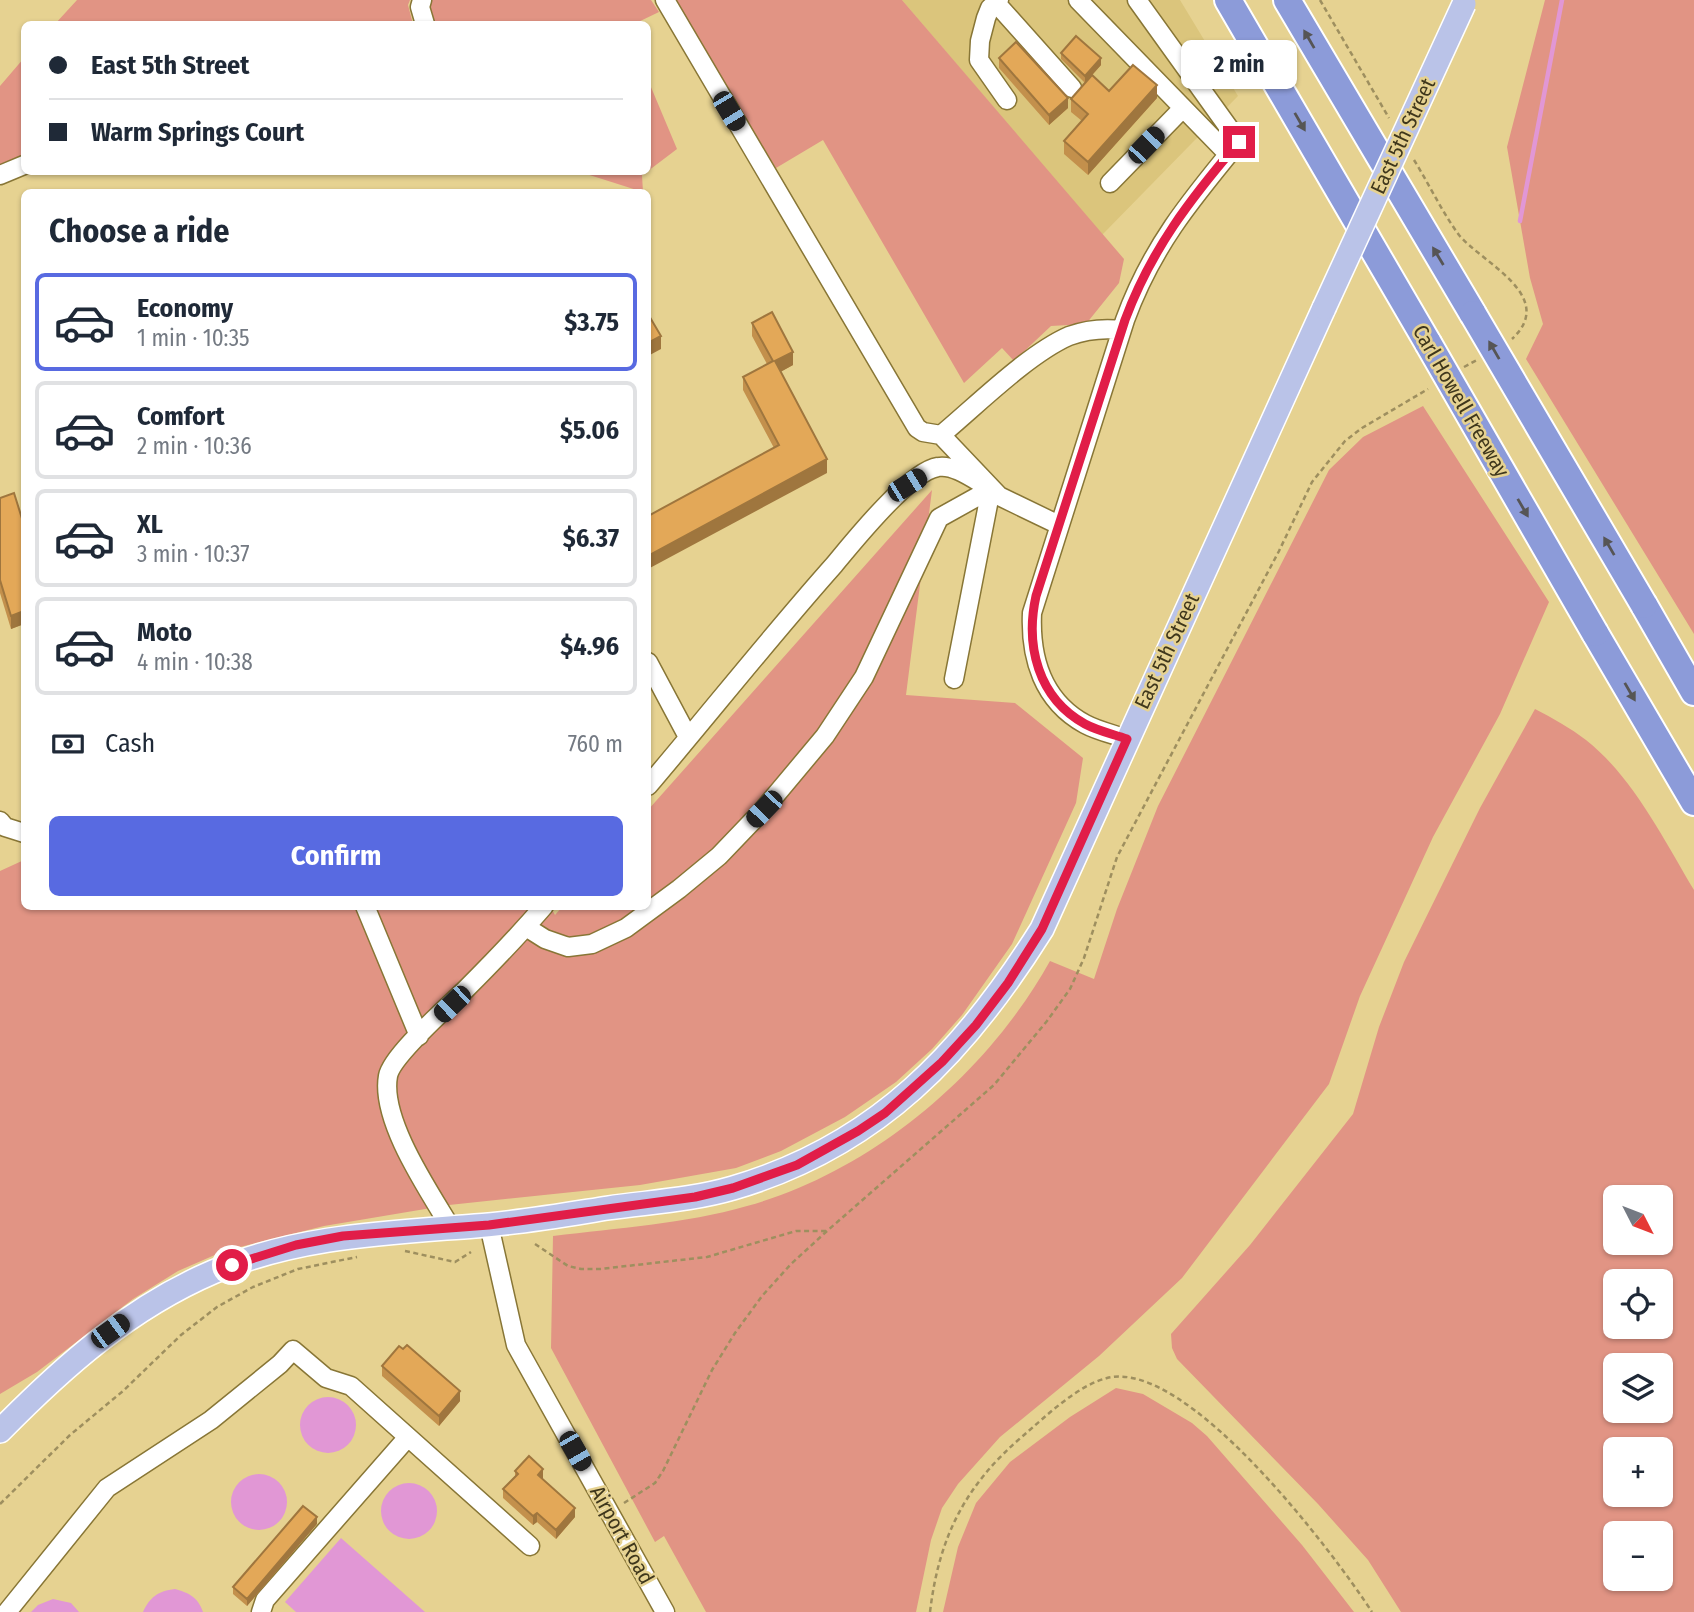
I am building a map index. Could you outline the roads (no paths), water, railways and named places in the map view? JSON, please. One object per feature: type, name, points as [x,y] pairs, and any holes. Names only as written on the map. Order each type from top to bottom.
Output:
[{"type":"highway","name":"Carl Howell Freeway","points":[[1228,0],[1694,802]]},
{"type":"highway","points":[[1287,0],[1694,692]]},
{"type":"main road","name":"East 5th Street","points":[[0,1431],[34,1396],[97,1340],[168,1294],[213,1272],[296,1245],[343,1236],[489,1225],[695,1197],[733,1188],[797,1165],[885,1113],[942,1062],[976,1025],[1008,983],[1042,929],[1465,2]]},
{"type":"street","points":[[422,0],[420,7],[424,21]]},
{"type":"street","points":[[665,0],[912,420],[923,432],[941,435],[999,496],[1059,525]]},
{"type":"street","points":[[1078,0],[1183,108],[1238,143]]},
{"type":"street","points":[[1138,0],[1238,143]]},
{"type":"street","points":[[1007,100],[979,60],[980,41],[989,8],[998,1],[1072,88]]},
{"type":"street","points":[[1110,183],[1183,108]]},
{"type":"street","points":[[1127,739],[1088,726],[1053,697],[1037,666],[1031,631],[1032,613],[1122,330],[1141,279],[1183,209],[1238,143]]},
{"type":"street","points":[[0,175],[21,166]]},
{"type":"street","points":[[941,435],[1049,347],[1071,335],[1107,328],[1122,330]]},
{"type":"street","points":[[651,782],[770,637],[880,511],[907,485],[935,467],[948,467],[991,489]]},
{"type":"street","points":[[954,679],[991,489]]},
{"type":"street","points":[[651,909],[719,856],[764,809],[825,736],[864,677],[939,518],[991,489]]},
{"type":"street","points":[[651,668],[688,737]]},
{"type":"street","points":[[0,821],[5,827],[21,832]]},
{"type":"street","points":[[367,910],[419,1036]]},
{"type":"street","points":[[451,1228],[408,1154],[390,1107],[388,1073],[419,1036],[541,910]]},
{"type":"street","points":[[526,927],[545,939],[568,947],[592,944],[625,928],[650,910]]},
{"type":"street","name":"Airport Road","points":[[489,1225],[516,1345],[665,1612]]},
{"type":"street","points":[[7,1612],[107,1488],[211,1419],[280,1364],[293,1350],[326,1378],[351,1387],[530,1546]]},
{"type":"street","points":[[261,1612],[265,1600],[408,1437]]},
{"type":"waterway","points":[[1520,221],[1562,0]]}]
